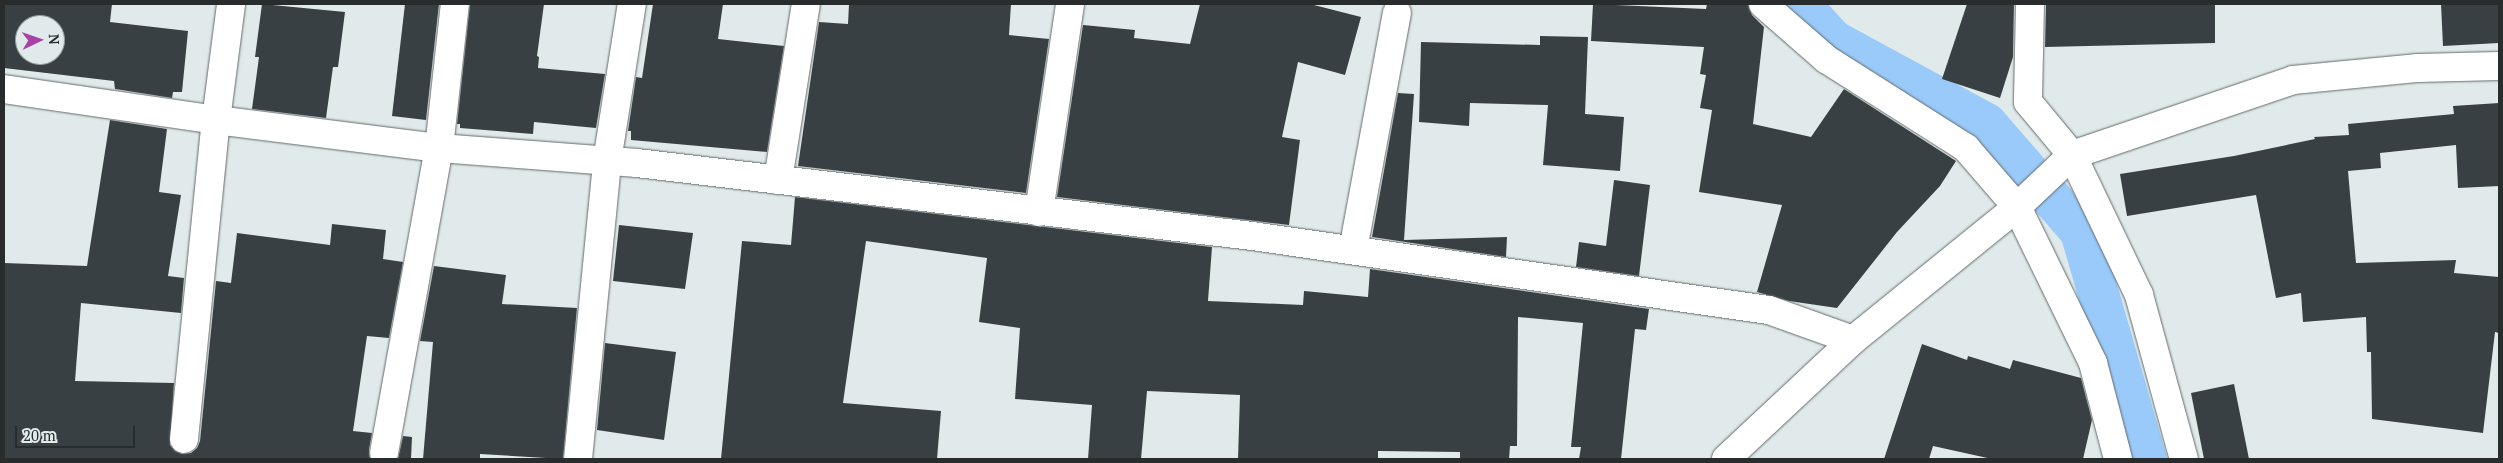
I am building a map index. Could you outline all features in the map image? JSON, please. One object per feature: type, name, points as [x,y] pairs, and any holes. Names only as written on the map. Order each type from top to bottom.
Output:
[{"type":"street","points":[[184,439],[216,120],[231,4]]},
{"type":"street","points":[[384,454],[439,148],[455,4]]},
{"type":"street","points":[[578,459],[607,161],[632,4]]},
{"type":"street","points":[[778,180],[806,4]]},
{"type":"street","points":[[1039,212],[1070,4]]},
{"type":"street","points":[[1763,4],[1826,59],[1966,148],[2017,207],[2093,363],[2118,459]]},
{"type":"street","points":[[2030,4],[2028,102],[2072,155],[2140,295],[2184,459]]},
{"type":"street","points":[[1353,250],[1397,13]]},
{"type":"street","points":[[1726,459],[1853,340],[2017,207],[2072,155],[2293,80],[2418,68],[2499,66]]},
{"type":"street","points":[[4,89],[216,120],[439,148],[607,161],[1252,236],[1769,310],[1853,340]]},
{"type":"building","points":[[4,4],[112,4],[110,22],[188,31],[182,92],[173,92],[172,98],[115,89],[114,81],[4,68]]},
{"type":"building","points":[[262,4],[345,12],[338,67],[333,67],[326,118],[252,109],[259,57],[255,57]]},
{"type":"building","points":[[405,4],[439,4],[426,120],[392,116]]},
{"type":"building","points":[[470,4],[544,4],[537,56],[539,57],[538,68],[605,74],[596,128],[534,122],[533,134],[460,128],[460,124],[457,124]]},
{"type":"building","points":[[653,4],[723,4],[718,39],[784,46],[767,152],[631,140],[631,131],[628,131],[636,77],[642,78]]},
{"type":"building","points":[[849,4],[1011,4],[1009,35],[1049,39],[1026,193],[798,166],[819,22],[848,24]]},
{"type":"building","points":[[1200,4],[1310,4],[1361,17],[1345,75],[1298,62],[1282,137],[1300,140],[1289,225],[1057,197],[1083,25],[1135,30],[1134,38],[1190,44]]},
{"type":"building","points":[[1593,4],[1706,9],[1707,4],[1748,4],[1752,15],[1764,27],[1753,124],[1811,137],[1844,89],[1956,161],[1940,186],[1897,232],[1837,308],[1789,301],[1757,292],[1782,205],[1699,192],[1712,110],[1700,108],[1706,75],[1700,74],[1704,47],[1591,41]]},
{"type":"building","points":[[1967,4],[2014,4],[2013,57],[2000,98],[1942,79]]},
{"type":"building","points":[[2046,4],[2215,4],[2215,43],[2045,47]]},
{"type":"building","points":[[2441,4],[2499,4],[2499,43],[2443,46]]},
{"type":"building","points":[[1540,36],[1588,37],[1585,114],[1624,117],[1620,171],[1543,165],[1548,105],[1470,103],[1469,126],[1419,122],[1421,42],[1540,45]]},
{"type":"building","points":[[1398,93],[1414,94],[1404,240],[1507,237],[1506,257],[1372,237]]},
{"type":"building","points":[[2499,103],[2499,186],[2458,188],[2456,145],[2380,153],[2381,168],[2348,171],[2356,263],[2456,260],[2454,273],[2499,277],[2499,333],[2495,332],[2483,433],[2372,419],[2371,352],[2367,352],[2366,317],[2303,322],[2301,293],[2276,298],[2256,195],[2127,216],[2120,174],[2234,156],[2315,139],[2314,137],[2349,135],[2348,124],[2454,114],[2453,106]]},
{"type":"building","points":[[110,120],[167,129],[159,192],[181,195],[168,276],[184,278],[181,313],[81,303],[75,381],[174,383],[170,445],[175,451],[182,454],[191,453],[197,448],[200,441],[216,281],[231,283],[237,233],[330,245],[332,224],[386,230],[383,259],[403,262],[389,338],[367,336],[353,431],[372,433],[369,450],[370,459],[4,459],[4,263],[87,266]]},
{"type":"building","points":[[1614,180],[1650,185],[1639,276],[1576,267],[1579,242],[1606,246]]},
{"type":"building","points":[[795,197],[1212,247],[1208,301],[1303,305],[1304,291],[1368,297],[1370,269],[1649,309],[1646,330],[1635,329],[1621,459],[1579,459],[1581,447],[1571,447],[1583,323],[1518,317],[1517,446],[1510,446],[1509,459],[1460,459],[1460,452],[1378,451],[1378,459],[1238,459],[1240,395],[1147,391],[1141,459],[1088,459],[1092,405],[1015,399],[1020,328],[979,322],[987,258],[866,241],[843,403],[941,411],[937,459],[721,459],[742,241],[791,245]]},
{"type":"building","points":[[619,225],[693,233],[685,289],[613,281]]},
{"type":"building","points":[[434,266],[506,275],[502,304],[577,308],[563,459],[480,454],[480,459],[423,459],[433,342],[420,341]]},
{"type":"building","points":[[605,343],[676,352],[664,440],[597,430]]},
{"type":"building","points":[[1922,344],[1967,360],[1968,356],[2010,369],[2013,360],[2081,378],[2092,420],[2083,459],[1992,459],[1933,446],[1929,459],[1884,459]]},
{"type":"building","points":[[2234,384],[2249,459],[2204,459],[2191,393]]},
{"type":"building","points":[[403,436],[412,437],[411,459],[398,459]]},
{"type":"waterway","points":[[1800,4],[1833,40],[1986,123],[2080,231],[2146,459]]}]
